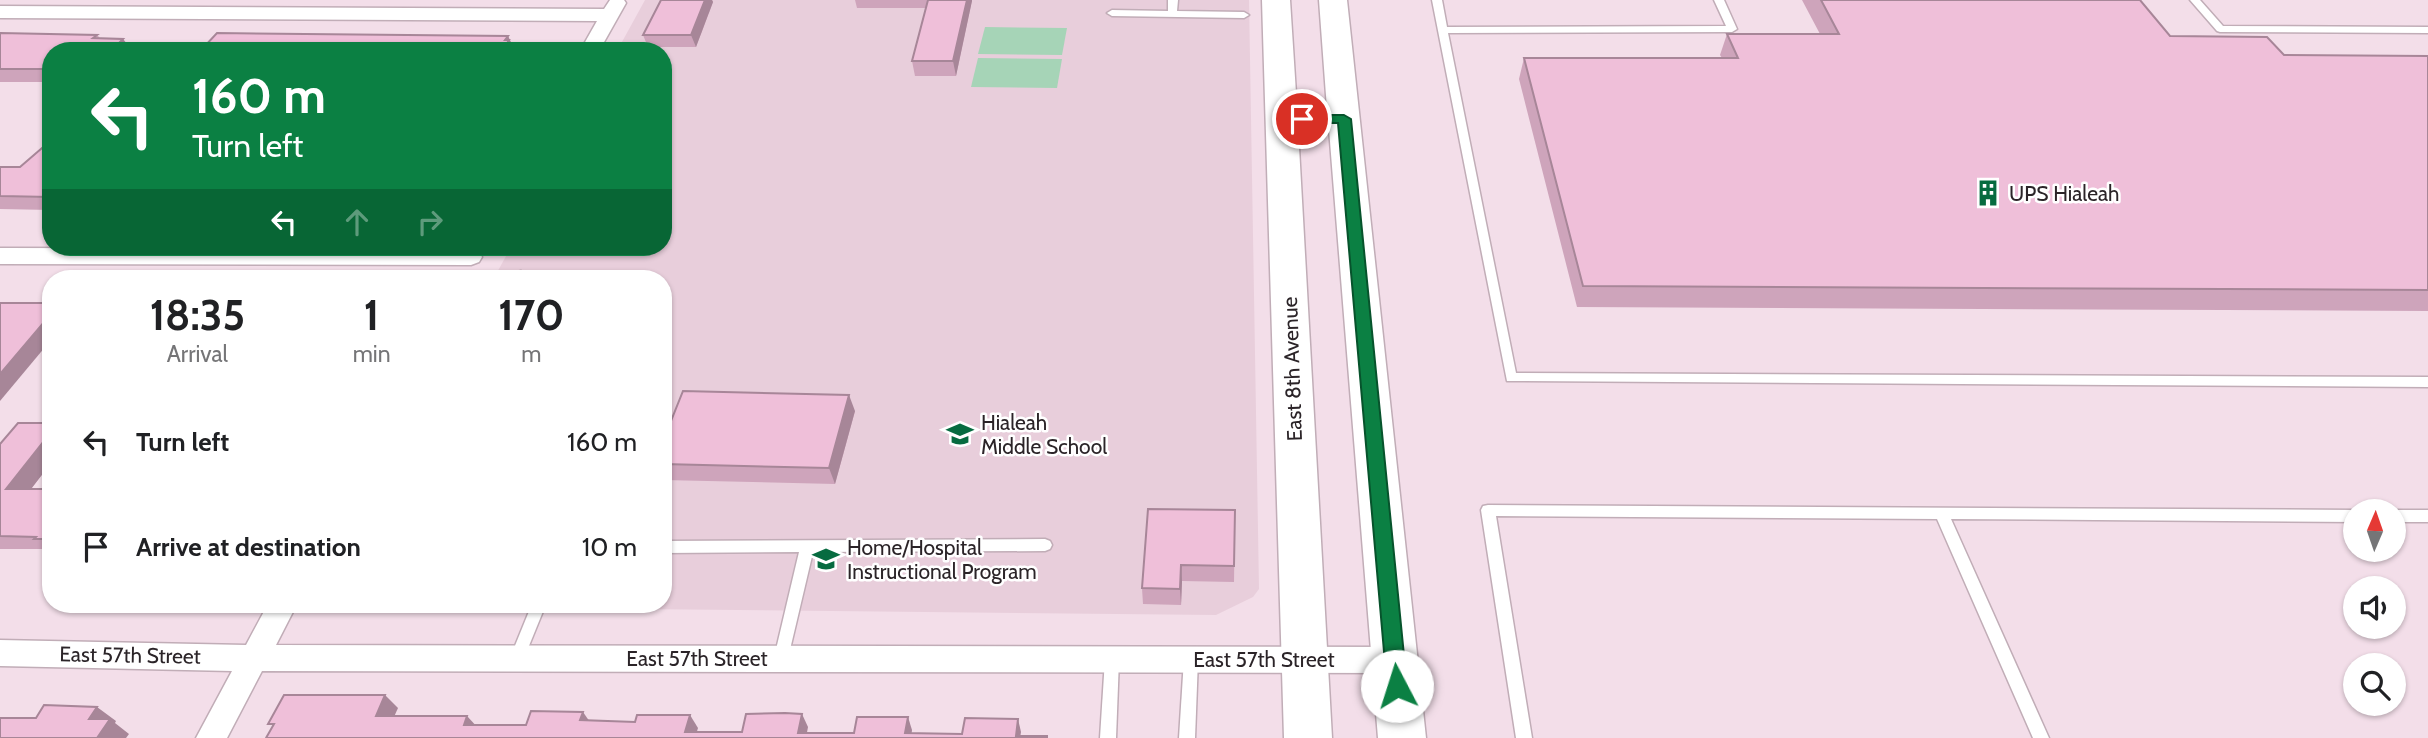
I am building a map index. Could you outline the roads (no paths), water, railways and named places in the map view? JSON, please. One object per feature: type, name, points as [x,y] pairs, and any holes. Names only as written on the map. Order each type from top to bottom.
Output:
[{"type":"main road","name":"East 8th Avenue","points":[[1276,0],[1308,738]]},
{"type":"main road","points":[[1333,0],[1402,738]]},
{"type":"main road","points":[[1281,119],[1344,119]]},
{"type":"street","points":[[0,12],[614,7]]},
{"type":"street","points":[[594,42],[614,7]]},
{"type":"street","points":[[0,256],[42,256]]},
{"type":"street","points":[[211,738],[278,613]]},
{"type":"street","name":"East 57th Street","points":[[0,653],[254,658],[1394,660]]},
{"type":"lane","points":[[1172,14],[1173,0]]},
{"type":"lane","points":[[1437,0],[1511,379],[2428,382]]},
{"type":"lane","points":[[1443,30],[1732,29],[1719,0]]},
{"type":"lane","points":[[2194,0],[2220,29],[2428,30]]},
{"type":"lane","points":[[1112,13],[1244,15]]},
{"type":"lane","points":[[1524,738],[1488,510],[2343,516]]},
{"type":"lane","points":[[1942,514],[2040,738]]},
{"type":"lane","points":[[2406,516],[2428,516]]},
{"type":"lane","points":[[672,547],[1045,545]]},
{"type":"lane","points":[[780,659],[807,546]]},
{"type":"lane","points":[[517,658],[535,613]]},
{"type":"lane","points":[[1108,738],[1112,659]]},
{"type":"lane","points":[[1187,738],[1191,659]]},
{"type":"place","name":"UPS Hialeah","points":[[1988,193]]},
{"type":"place","name":"Hialeah Middle School","points":[[960,434]]},
{"type":"place","name":"Home/Hospital Instructional Program","points":[[826,559]]}]
